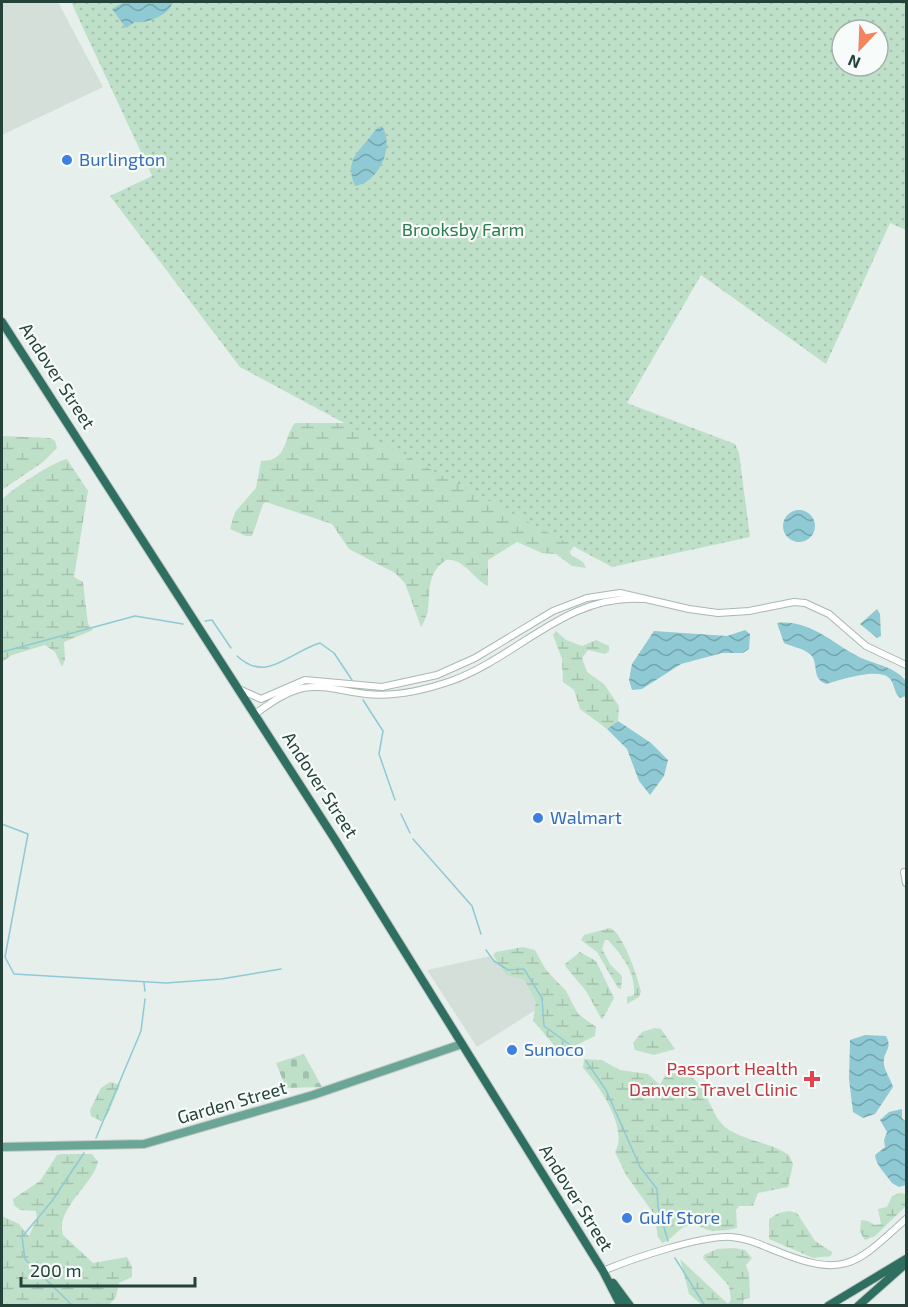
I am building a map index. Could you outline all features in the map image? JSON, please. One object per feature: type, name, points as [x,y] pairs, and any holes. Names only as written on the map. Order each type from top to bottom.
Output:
[{"type":"highway","name":"Andover Street","points":[[2,322],[255,714],[603,1271],[621,1305]]},
{"type":"highway","points":[[828,1305],[906,1261]]},
{"type":"highway","points":[[858,1305],[906,1261]]},
{"type":"highway","name":"Andover Street","points":[[603,1271],[630,1305]]},
{"type":"main road","name":"Garden Street","points":[[2,1147],[144,1144],[313,1095],[462,1044]]},
{"type":"street","points":[[237,687],[261,699],[305,680],[372,687],[394,685],[452,670],[553,611],[577,601],[620,593],[689,609],[718,613],[755,611],[794,602],[805,603],[829,614],[866,646],[906,665]]},
{"type":"street","points":[[255,714],[300,688],[318,687],[387,695],[436,685],[477,668],[578,609],[613,601],[655,600]]},
{"type":"street","points":[[906,872],[906,883]]},
{"type":"street","points":[[603,1271],[636,1258],[724,1237],[752,1241],[819,1266],[839,1266],[860,1259],[906,1219]]},
{"type":"shaded area","points":[[2,2],[58,2],[103,87],[2,135]]},
{"type":"shaded area","points":[[490,956],[508,970],[524,969],[542,1006],[477,1047],[427,970]]},
{"type":"green space","name":"Brooksby Farm","points":[[71,2],[906,2],[906,230],[890,223],[826,364],[701,275],[627,403],[735,444],[739,453],[750,537],[612,567],[240,367],[110,196],[152,176]]},
{"type":"green space","points":[[295,423],[347,423],[574,546],[570,552],[571,555],[583,562],[586,568],[572,566],[556,554],[542,553],[517,542],[488,560],[488,586],[463,565],[446,560],[438,567],[430,583],[428,609],[421,627],[405,583],[395,573],[349,549],[332,524],[266,502],[263,504],[252,536],[246,536],[230,529],[235,512],[256,488],[261,461],[270,460],[281,453]]},
{"type":"green space","points":[[2,436],[50,438],[55,441],[57,448],[43,462],[2,490]]},
{"type":"green space","points":[[67,459],[88,491],[74,577],[83,582],[88,624],[93,630],[64,642],[65,660],[62,667],[55,652],[45,645],[12,655],[2,662],[2,500],[32,477]]},
{"type":"green space","points":[[556,631],[566,640],[582,646],[596,640],[609,646],[609,651],[605,654],[588,650],[582,658],[587,672],[604,684],[619,706],[618,721],[607,729],[580,709],[574,690],[563,682],[562,659],[553,635]]},
{"type":"green space","points":[[610,928],[625,947],[641,991],[639,997],[627,1004],[627,997],[634,995],[634,987],[633,979],[623,958],[608,940],[605,940],[602,949],[610,964],[622,976],[621,989],[618,988],[597,952],[581,940],[584,935]]},
{"type":"green space","points":[[523,947],[535,950],[546,970],[566,991],[578,1014],[596,1027],[595,1036],[571,1047],[559,1048],[533,1021],[536,1002],[526,983],[523,979],[506,975],[493,955],[496,952]]},
{"type":"green space","points":[[580,952],[596,961],[614,998],[602,1020],[586,991],[565,964]]},
{"type":"green space","points":[[655,1028],[661,1029],[675,1049],[654,1055],[635,1050],[633,1043],[642,1032]]},
{"type":"green space","points":[[304,1054],[322,1087],[286,1088],[276,1063]]},
{"type":"green space","points":[[584,1059],[602,1060],[620,1070],[648,1074],[660,1085],[667,1072],[688,1075],[701,1087],[714,1113],[725,1127],[789,1155],[793,1164],[788,1187],[758,1193],[753,1206],[739,1206],[736,1210],[737,1228],[715,1231],[690,1225],[682,1228],[662,1243],[658,1237],[654,1214],[626,1175],[615,1152],[618,1132],[615,1120],[604,1096],[583,1068]]},
{"type":"green space","points":[[110,1082],[120,1085],[107,1116],[101,1121],[91,1116],[90,1110],[101,1088]]},
{"type":"green space","points":[[92,1154],[98,1162],[89,1180],[64,1216],[63,1235],[93,1263],[127,1257],[132,1267],[132,1277],[119,1283],[116,1297],[109,1305],[2,1305],[2,1216],[19,1224],[29,1236],[37,1218],[36,1211],[20,1210],[14,1205],[13,1199],[40,1181],[57,1155]]},
{"type":"green space","points":[[900,1193],[906,1194],[906,1206],[875,1236],[865,1240],[860,1232],[861,1220],[875,1225],[881,1224],[878,1209],[887,1207],[892,1196]]},
{"type":"green space","points":[[789,1211],[797,1213],[815,1241],[832,1252],[831,1256],[813,1258],[769,1239],[769,1219],[779,1213]]},
{"type":"green space","points":[[717,1249],[745,1250],[752,1258],[746,1265],[749,1274],[750,1298],[744,1299],[743,1305],[702,1305],[689,1294],[680,1259],[728,1304],[731,1300],[729,1286],[703,1258],[704,1255]]},
{"type":"water","points":[[124,2],[171,2],[172,4],[166,12],[156,18],[145,22],[135,22],[126,28],[112,9]]},
{"type":"water","points":[[382,126],[387,143],[378,171],[364,183],[355,186],[351,169],[352,162],[376,129]]},
{"type":"water","points":[[799,510],[810,515],[815,526],[810,537],[799,542],[788,537],[783,526],[788,515]]},
{"type":"water","points":[[877,609],[880,614],[881,636],[877,638],[860,624]]},
{"type":"water","points":[[777,623],[789,623],[811,629],[859,657],[896,672],[905,680],[906,696],[900,698],[890,679],[882,675],[858,676],[826,684],[818,678],[815,662],[808,652],[784,643]]},
{"type":"water","points":[[745,630],[750,634],[749,649],[743,653],[722,653],[681,664],[642,689],[632,690],[629,680],[632,664],[654,631],[727,636]]},
{"type":"water","points":[[618,721],[651,743],[668,760],[664,776],[650,795],[639,781],[627,749],[607,729]]},
{"type":"water","points":[[865,1035],[886,1036],[889,1045],[884,1062],[885,1070],[893,1087],[875,1114],[863,1118],[853,1112],[849,1079],[850,1040]]},
{"type":"water","points":[[902,1109],[902,1118],[906,1122],[906,1185],[899,1187],[892,1183],[882,1170],[875,1155],[885,1147],[884,1140],[887,1132],[880,1120],[889,1112]]},
{"type":"waterway","points":[[2,652],[135,616],[183,624]]},
{"type":"waterway","points":[[205,621],[212,620],[231,648]]},
{"type":"waterway","points":[[237,656],[248,664],[268,667],[320,643],[334,653],[352,680]]},
{"type":"waterway","points":[[363,700],[383,731],[379,754],[395,800]]},
{"type":"waterway","points":[[401,814],[410,833]]},
{"type":"waterway","points":[[2,824],[28,834],[5,957],[14,974],[166,983],[221,979],[281,969]]},
{"type":"waterway","points":[[413,839],[472,906],[481,934]]},
{"type":"waterway","points":[[486,950],[494,961],[508,970],[524,969],[542,998],[544,1026],[573,1047]]},
{"type":"waterway","points":[[144,983],[145,991]]},
{"type":"waterway","points":[[96,1138],[141,1031],[145,999]]},
{"type":"waterway","points":[[586,1061],[606,1090],[640,1167],[657,1189],[658,1207],[668,1241]]},
{"type":"waterway","points":[[73,1306],[25,1259],[22,1237],[52,1201],[84,1153]]},
{"type":"waterway","points":[[675,1258],[705,1306]]},
{"type":"place","name":"Burlington","points":[[67,160]]},
{"type":"place","name":"Walmart","points":[[538,818]]},
{"type":"place","name":"Sunoco","points":[[512,1050]]},
{"type":"place","name":"Passport Health Danvers Travel Clinic","points":[[812,1079]]},
{"type":"place","name":"Gulf Store","points":[[627,1218]]}]
